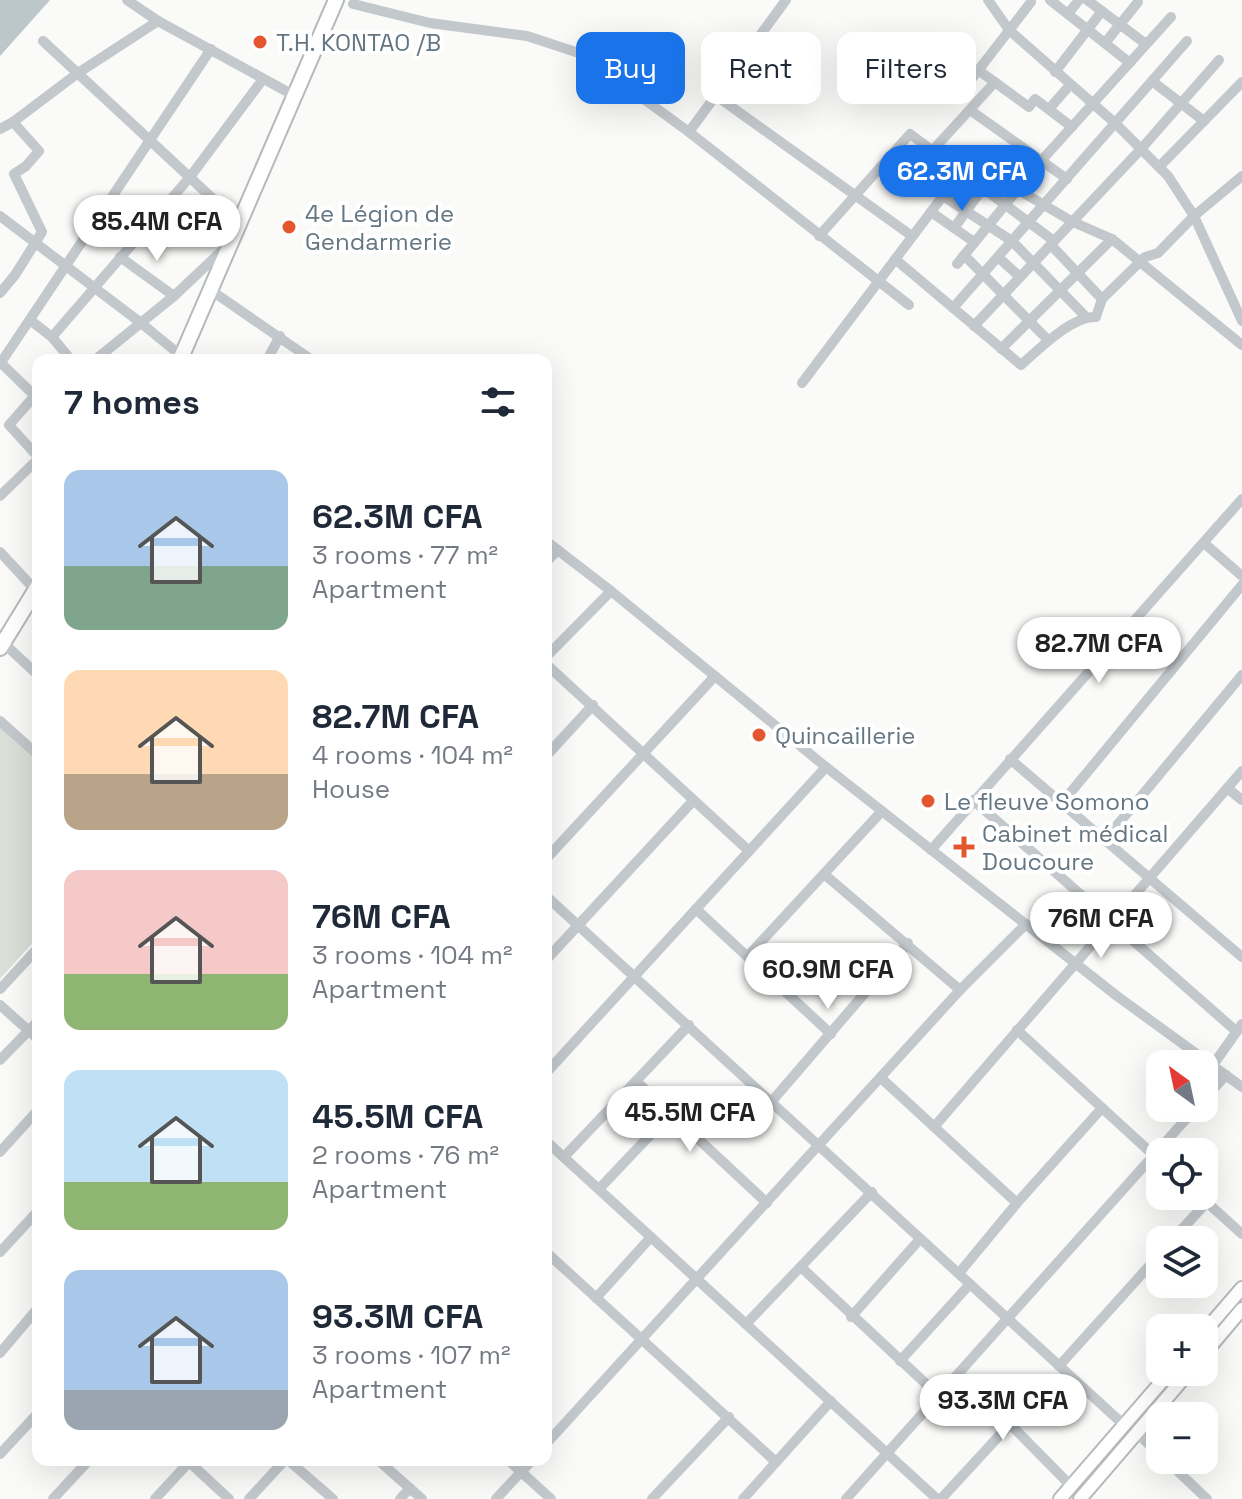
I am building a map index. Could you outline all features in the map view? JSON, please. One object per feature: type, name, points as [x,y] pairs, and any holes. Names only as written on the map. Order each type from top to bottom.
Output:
[{"type":"highway","points":[[185,354],[336,0]]},
{"type":"highway","points":[[1,644],[32,598]]},
{"type":"main road","points":[[1218,1316],[1242,1288]]},
{"type":"main road","points":[[1218,1337],[1242,1309]]},
{"type":"main road","points":[[1060,1499],[1158,1386]]},
{"type":"main road","points":[[1080,1499],[1177,1386]]},
{"type":"street","points":[[127,0],[158,21],[295,96]]},
{"type":"street","points":[[762,32],[786,0]]},
{"type":"street","points":[[988,0],[1009,30],[1115,123],[1168,176],[1194,216],[1242,321]]},
{"type":"street","points":[[1050,0],[1130,63]]},
{"type":"street","points":[[1068,14],[1079,0]]},
{"type":"street","points":[[1087,0],[1146,44]]},
{"type":"street","points":[[976,73],[1031,2]]},
{"type":"street","points":[[1105,43],[1138,2]]},
{"type":"street","points":[[353,4],[430,23],[527,36],[582,54],[689,132],[909,305]]},
{"type":"street","points":[[1055,72],[1102,11]]},
{"type":"street","points":[[1048,340],[983,273],[961,259],[1041,161],[1171,17]]},
{"type":"street","points":[[0,129],[158,21]]},
{"type":"street","points":[[43,41],[240,224]]},
{"type":"street","points":[[953,308],[1187,41]]},
{"type":"street","points":[[32,391],[0,363],[211,49]]},
{"type":"street","points":[[974,326],[1141,149],[1219,60]]},
{"type":"street","points":[[978,70],[1029,107],[1035,99],[1072,127]]},
{"type":"street","points":[[52,337],[190,177],[263,79]]},
{"type":"street","points":[[1152,81],[1204,121]]},
{"type":"street","points":[[932,151],[995,82]]},
{"type":"street","points":[[1159,167],[1242,82]]},
{"type":"street","points":[[1049,109],[1070,85]]},
{"type":"street","points":[[689,132],[709,104]]},
{"type":"street","points":[[728,104],[912,236]]},
{"type":"street","points":[[970,110],[1067,179]]},
{"type":"street","points":[[0,293],[42,232],[14,174],[39,151],[13,122]]},
{"type":"street","points":[[819,236],[910,134],[1053,243],[1077,275],[1102,299]]},
{"type":"street","points":[[802,383],[961,172]]},
{"type":"street","points":[[895,259],[1021,365],[1048,340],[1085,316],[1096,317],[1102,299],[1145,257],[1158,253],[1194,216],[1242,176]]},
{"type":"street","points":[[954,228],[983,188]]},
{"type":"street","points":[[1017,189],[1073,222],[1112,239],[1242,345]]},
{"type":"street","points":[[943,196],[1012,241],[1085,316]]},
{"type":"street","points":[[931,212],[974,242]]},
{"type":"street","points":[[0,216],[177,354]]},
{"type":"street","points":[[1001,349],[1112,239]]},
{"type":"street","points":[[102,354],[174,296],[232,241]]},
{"type":"street","points":[[120,257],[174,296]]},
{"type":"street","points":[[998,257],[1020,277]]},
{"type":"street","points":[[212,291],[304,354]]},
{"type":"street","points":[[30,320],[52,337],[66,354]]},
{"type":"street","points":[[270,354],[280,336]]},
{"type":"street","points":[[32,400],[9,425],[32,451]]},
{"type":"street","points":[[0,496],[32,464]]},
{"type":"street","points":[[931,850],[1242,499]]},
{"type":"street","points":[[1204,543],[1242,576]]},
{"type":"street","points":[[552,546],[931,850],[1193,1050]]},
{"type":"street","points":[[552,556],[558,550]]},
{"type":"street","points":[[0,552],[32,585]]},
{"type":"street","points":[[1061,804],[1242,585]]},
{"type":"street","points":[[552,651],[611,591]]},
{"type":"street","points":[[1,644],[32,670]]},
{"type":"street","points":[[552,669],[692,802],[749,851]]},
{"type":"street","points":[[1104,841],[1242,675]]},
{"type":"street","points":[[552,852],[715,676]]},
{"type":"street","points":[[552,749],[593,705]]},
{"type":"street","points":[[0,721],[32,750]]},
{"type":"street","points":[[1010,759],[1242,957]]},
{"type":"street","points":[[552,1066],[826,767]]},
{"type":"street","points":[[934,1127],[1242,771]]},
{"type":"street","points":[[1227,788],[1242,800]]},
{"type":"street","points":[[973,800],[1239,1028],[1218,1058]]},
{"type":"street","points":[[552,954],[692,802]]},
{"type":"street","points":[[748,956],[882,811]]},
{"type":"street","points":[[824,874],[960,990]]},
{"type":"street","points":[[552,902],[1124,1425]]},
{"type":"street","points":[[696,909],[831,1034]]},
{"type":"street","points":[[552,1437],[960,990],[1026,924]]},
{"type":"street","points":[[772,1101],[908,943]]},
{"type":"street","points":[[0,989],[32,954]]},
{"type":"street","points":[[0,1005],[32,1033]]},
{"type":"street","points":[[564,1157],[689,1025]]},
{"type":"street","points":[[0,1060],[32,1027]]},
{"type":"street","points":[[1017,1030],[1146,1148]]},
{"type":"street","points":[[1218,1069],[1242,1087]]},
{"type":"street","points":[[1218,1084],[1226,1075]]},
{"type":"street","points":[[881,1078],[1017,1203]]},
{"type":"street","points":[[636,1081],[767,1203]]},
{"type":"street","points":[[960,1272],[1102,1108]]},
{"type":"street","points":[[599,1189],[671,1113]]},
{"type":"street","points":[[0,1152],[32,1117]]},
{"type":"street","points":[[1173,1138],[1185,1122]]},
{"type":"street","points":[[552,1146],[886,1454],[939,1499],[1010,1424]]},
{"type":"street","points":[[846,1499],[1146,1170]]},
{"type":"street","points":[[746,1324],[872,1192]]},
{"type":"street","points":[[1183,1226],[1195,1210]]},
{"type":"street","points":[[1215,1210],[1242,1234]]},
{"type":"street","points":[[0,1252],[32,1217]]},
{"type":"street","points":[[596,1298],[651,1237]]},
{"type":"street","points":[[851,1317],[920,1239]]},
{"type":"street","points":[[552,1258],[776,1462]]},
{"type":"street","points":[[802,1268],[939,1396]]},
{"type":"street","points":[[1059,1366],[1146,1270]]},
{"type":"street","points":[[900,1361],[970,1284]]},
{"type":"street","points":[[0,1353],[32,1315]]},
{"type":"street","points":[[29,1318],[32,1321]]},
{"type":"street","points":[[955,1377],[1010,1424],[1071,1486]]},
{"type":"street","points":[[743,1499],[831,1401]]},
{"type":"street","points":[[652,1499],[729,1417]]},
{"type":"street","points":[[0,1454],[32,1419]]},
{"type":"street","points":[[1137,1433],[1146,1442]]},
{"type":"street","points":[[53,1499],[83,1466]]},
{"type":"street","points":[[155,1499],[185,1466]]},
{"type":"street","points":[[194,1466],[229,1499]]},
{"type":"street","points":[[249,1499],[280,1466]]},
{"type":"street","points":[[293,1466],[333,1499]]},
{"type":"street","points":[[385,1466],[422,1499]]},
{"type":"street","points":[[514,1466],[551,1499]]},
{"type":"street","points":[[496,1499],[526,1466]]},
{"type":"street","points":[[1181,1474],[1207,1499]]},
{"type":"street","points":[[400,1499],[410,1488]]},
{"type":"shaded area","points":[[0,0],[50,0],[0,56]]},
{"type":"shaded area","points":[[0,724],[32,753],[32,944],[0,979]]},
{"type":"place","name":"T.H. KONTAO /B","points":[[260,42]]},
{"type":"place","name":"4e Légion de Gendarmerie","points":[[289,227]]},
{"type":"place","name":"Quincaillerie","points":[[759,735]]},
{"type":"place","name":"Le fleuve Somono","points":[[928,801]]},
{"type":"place","name":"Cabinet médical Doucoure","points":[[964,847]]}]
